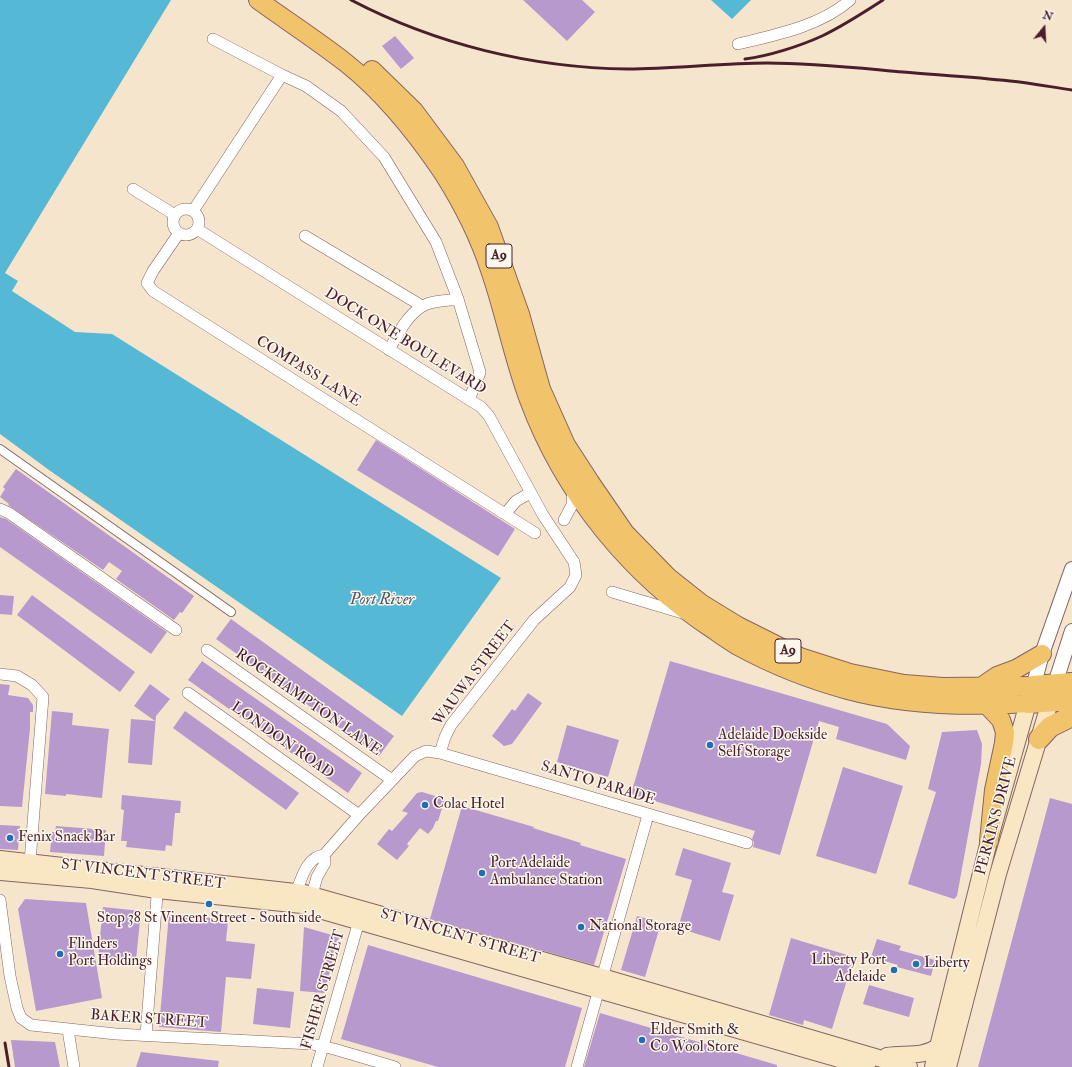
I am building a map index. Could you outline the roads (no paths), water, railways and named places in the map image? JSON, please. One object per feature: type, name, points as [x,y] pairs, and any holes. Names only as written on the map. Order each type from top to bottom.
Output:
[{"type":"highway","name":"A9","points":[[258,0],[301,23],[358,58],[414,111],[455,166],[489,227],[520,314],[541,388],[566,445],[625,533],[668,577],[702,604],[738,626],[800,657],[850,673],[885,681],[943,687],[981,687],[1031,694]]},
{"type":"highway","name":"A9","points":[[280,0],[301,23],[378,92],[405,122],[443,174],[473,226],[490,269],[529,400],[547,442],[573,489],[618,548],[657,588],[690,615],[738,646],[788,670],[849,690],[893,699],[934,704],[987,705],[1031,694],[1059,690],[1072,700]]},
{"type":"highway","points":[[981,687],[997,676],[1016,669],[1042,654]]},
{"type":"highway","points":[[987,705],[1001,720],[1005,732],[994,790],[989,841]]},
{"type":"highway","points":[[1038,739],[1050,727],[1072,716]]},
{"type":"main road","name":"PERKINS DRIVE","points":[[948,1067],[998,874],[1038,739],[1059,690]]},
{"type":"main road","name":"PERKINS DRIVE","points":[[933,1067],[989,841],[1031,694]]},
{"type":"main road","name":"ST VINCENT STREET","points":[[0,859],[30,862],[158,883],[303,899],[600,984],[867,1067]]},
{"type":"main road","name":"ST VINCENT STREET","points":[[0,872],[92,880],[158,883]]},
{"type":"main road","name":"ST VINCENT STREET","points":[[303,899],[359,921],[909,1067]]},
{"type":"main road","points":[[882,1059],[888,1055],[926,1053],[933,1051],[939,1046]]},
{"type":"street","points":[[738,44],[772,36],[823,18],[836,11],[850,0]]},
{"type":"street","points":[[213,39],[306,86],[341,111],[384,157],[436,242],[458,299],[480,372],[469,399]]},
{"type":"street","points":[[193,211],[282,75]]},
{"type":"street","points":[[133,189],[175,215]]},
{"type":"street","points":[[187,209],[193,211],[198,216],[199,223],[197,229],[192,234],[186,236],[179,233],[174,228],[173,222],[175,215],[180,211],[187,209]]},
{"type":"street","name":"DOCK ONE BOULEVARD","points":[[197,229],[469,399],[481,407],[489,416],[543,516],[574,562],[576,575],[570,587],[534,620]]},
{"type":"street","name":"COMPASS LANE","points":[[179,233],[153,271],[147,283],[153,291],[535,533]]},
{"type":"street","points":[[305,236],[422,306]]},
{"type":"street","points":[[389,350],[407,320],[422,306],[434,302],[458,299]]},
{"type":"street","points":[[0,449],[231,612]]},
{"type":"street","points":[[564,520],[572,504],[573,489]]},
{"type":"street","points":[[505,514],[516,501],[530,493]]},
{"type":"street","points":[[0,509],[9,513],[176,630]]},
{"type":"street","name":"PERKINS DRIVE","points":[[1031,694],[1042,654],[1072,569]]},
{"type":"street","points":[[612,592],[690,615]]},
{"type":"street","name":"WAUWA STREET","points":[[440,753],[445,737],[452,725],[534,620]]},
{"type":"street","name":"PERKINS DRIVE","points":[[1059,690],[1072,631]]},
{"type":"street","name":"ROCKHAMPTON LANE","points":[[207,650],[392,780]]},
{"type":"street","points":[[0,674],[17,676],[32,685],[43,697],[30,862]]},
{"type":"street","name":"LONDON ROAD","points":[[188,693],[359,814]]},
{"type":"street","points":[[303,899],[298,888],[308,864],[318,856],[324,855],[359,814],[415,756],[426,751],[440,753]]},
{"type":"street","name":"SANTO PARADE","points":[[440,753],[747,843]]},
{"type":"street","points":[[577,1067],[648,815]]},
{"type":"street","points":[[146,1035],[158,883]]},
{"type":"street","name":"BAKER STREET","points":[[0,900],[10,976],[17,1008],[21,1018],[31,1026],[68,1030],[323,1046],[395,1067]]},
{"type":"street","name":"FISHER STREET","points":[[317,1067],[359,921]]},
{"type":"street","points":[[68,1030],[74,1067]]},
{"type":"water","name":"Port River","points":[[0,0],[171,0],[5,273],[18,281],[12,291],[75,332],[112,334],[501,578],[402,716],[49,470],[0,434]]},
{"type":"water","points":[[711,0],[751,0],[732,19]]},
{"type":"railway","points":[[351,0],[383,16],[450,41],[485,51],[556,64],[592,68],[628,69],[750,63],[801,64],[997,80],[1072,90]]},
{"type":"railway","points":[[745,59],[774,53],[813,40],[845,24],[883,0]]},
{"type":"railway","points":[[5,1043],[9,1067]]},
{"type":"place","name":"Adelaide Dockside Self Storage","points":[[710,745]]},
{"type":"place","name":"Colac Hotel","points":[[425,805]]},
{"type":"place","name":"Fenix Snack Bar","points":[[10,838]]},
{"type":"place","name":"Port Adelaide Ambulance Station","points":[[482,873]]},
{"type":"place","name":"Stop 38 St Vincent Street - South side","points":[[209,904]]},
{"type":"place","name":"National Storage","points":[[581,927]]},
{"type":"place","name":"Flinders Port Holdings","points":[[60,954]]},
{"type":"place","name":"Liberty","points":[[916,964]]},
{"type":"place","name":"Liberty Port Adelaide","points":[[894,970]]},
{"type":"place","name":"Elder Smith & Co Wool Store","points":[[642,1040]]}]
